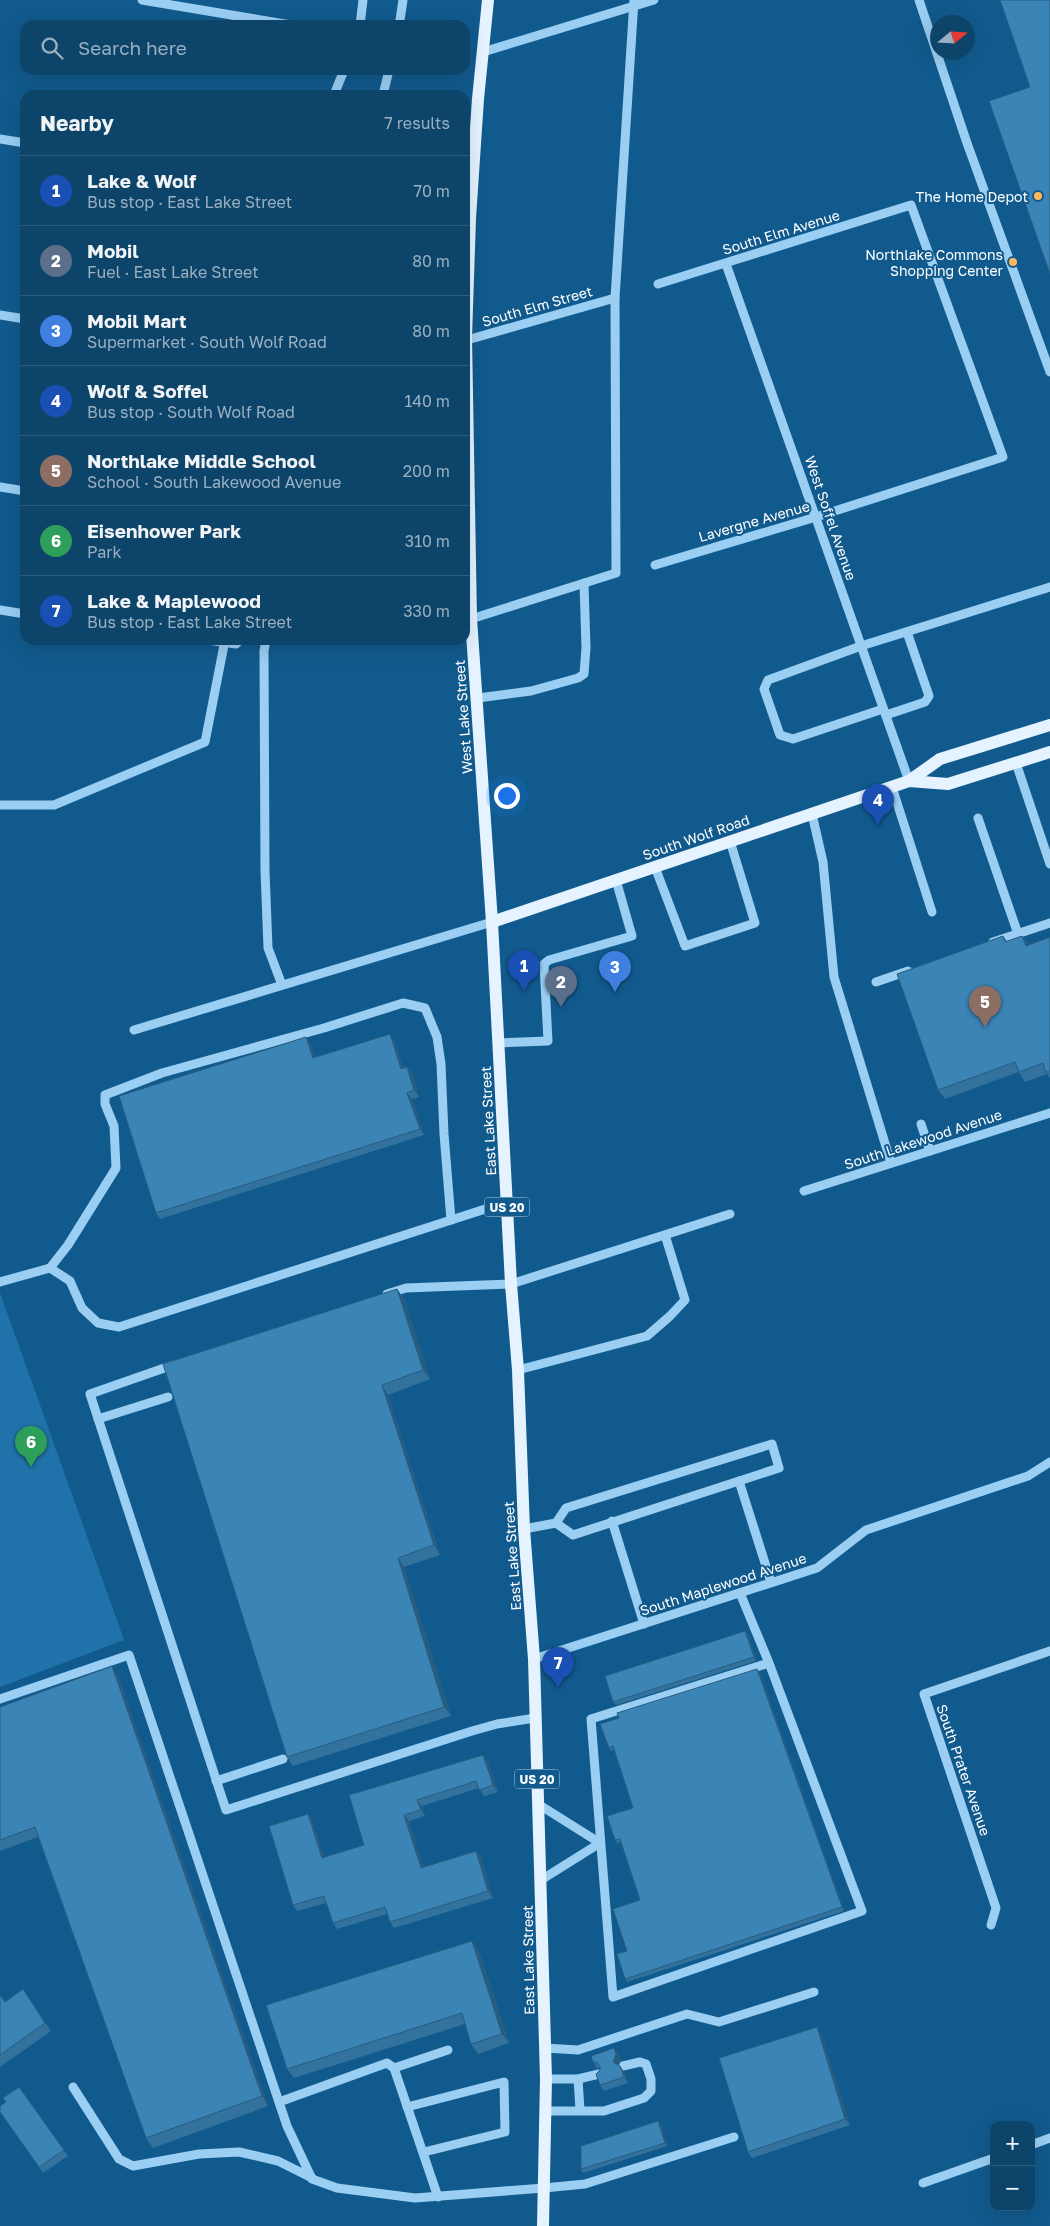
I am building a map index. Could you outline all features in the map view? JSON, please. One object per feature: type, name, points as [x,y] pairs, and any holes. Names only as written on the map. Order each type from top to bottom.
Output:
[{"type":"main road","name":"West Lake Street","points":[[470,218],[488,0]]},
{"type":"main road","name":"West Lake Street","points":[[470,549],[471,619],[478,698],[492,922]]},
{"type":"main road","name":"South Wolf Road","points":[[492,922],[909,781],[940,759],[1050,725]]},
{"type":"main road","name":"South Wolf Road","points":[[909,781],[948,784],[1050,752]]},
{"type":"main road","name":"East Lake Street","points":[[492,922],[511,1284],[518,1370],[524,1529],[534,1659],[546,2079],[544,2188]]},
{"type":"main road","name":"US 20","points":[[543,2226],[544,2188]]},
{"type":"street","points":[[142,0],[261,20]]},
{"type":"street","points":[[361,20],[363,0]]},
{"type":"street","points":[[400,20],[403,0]]},
{"type":"street","points":[[483,52],[633,4],[654,0]]},
{"type":"street","points":[[919,0],[967,143],[1050,372]]},
{"type":"street","points":[[471,619],[616,572],[615,298],[633,4]]},
{"type":"street","points":[[336,90],[342,75]]},
{"type":"street","points":[[384,90],[388,75]]},
{"type":"street","points":[[0,139],[20,142]]},
{"type":"street","name":"South Elm Avenue","points":[[658,284],[911,205],[1003,457]]},
{"type":"street","name":"West Soffel Avenue","points":[[726,264],[909,781]]},
{"type":"street","name":"South Elm Street","points":[[470,339],[615,298]]},
{"type":"street","points":[[0,315],[20,318]]},
{"type":"street","name":"Lavergne Avenue","points":[[655,565],[816,517],[1003,457]]},
{"type":"street","points":[[0,487],[20,490]]},
{"type":"street","points":[[478,698],[531,691],[578,678],[584,674],[586,648],[584,583]]},
{"type":"street","points":[[907,632],[929,696],[925,702],[793,739],[780,735],[764,689],[768,680],[862,646],[1050,587]]},
{"type":"street","points":[[0,610],[20,613]]},
{"type":"street","points":[[0,806],[54,805],[205,742],[224,645]]},
{"type":"street","points":[[265,645],[264,871],[268,948],[282,985]]},
{"type":"street","points":[[1016,763],[1050,864]]},
{"type":"street","points":[[892,787],[932,912]]},
{"type":"street","points":[[812,814],[823,862],[834,977],[891,1163]]},
{"type":"street","points":[[978,818],[1018,934]]},
{"type":"street","points":[[656,867],[685,946],[755,923],[730,841]]},
{"type":"street","points":[[498,1043],[548,1042],[544,964],[549,960],[632,936],[616,880]]},
{"type":"street","points":[[134,1030],[492,922]]},
{"type":"street","points":[[985,944],[1050,923]]},
{"type":"street","points":[[876,982],[913,969]]},
{"type":"street","points":[[0,1282],[50,1268],[68,1244],[116,1168],[114,1126],[105,1104],[105,1094],[162,1073],[324,1028],[403,1002],[424,1008],[437,1037],[441,1064],[451,1220]]},
{"type":"street","name":"South Lakewood Avenue","points":[[804,1191],[1050,1112]]},
{"type":"street","points":[[921,1124],[930,1151]]},
{"type":"street","points":[[50,1268],[70,1281],[82,1308],[98,1323],[119,1327],[507,1202]]},
{"type":"street","points":[[378,1298],[406,1288],[511,1284],[730,1214]]},
{"type":"street","points":[[518,1370],[647,1336],[670,1316],[685,1300],[665,1235]]},
{"type":"street","points":[[184,1361],[90,1394],[226,1810],[489,1726],[535,1718]]},
{"type":"street","points":[[98,1420],[168,1397]]},
{"type":"street","points":[[524,1529],[556,1523],[566,1508],[772,1444],[779,1468],[573,1535],[556,1523]]},
{"type":"street","name":"South Maplewood Avenue","points":[[534,1659],[817,1568],[866,1530],[1028,1476],[1050,1462]]},
{"type":"street","points":[[740,1481],[771,1582]]},
{"type":"street","points":[[612,1521],[644,1624]]},
{"type":"street","points":[[740,1593],[769,1662],[862,1912],[613,1997],[591,1719],[769,1662]]},
{"type":"street","name":"South Prater Avenue","points":[[991,1925],[996,1908],[924,1694],[1050,1651]]},
{"type":"street","points":[[0,1699],[129,1655],[287,2126],[312,2178]]},
{"type":"street","points":[[216,1781],[284,1759]]},
{"type":"street","points":[[538,1804],[600,1843]]},
{"type":"street","points":[[541,1880],[600,1843]]},
{"type":"street","points":[[545,2048],[578,2050],[688,2014],[719,2022],[814,1992]]},
{"type":"street","points":[[394,2068],[448,2050]]},
{"type":"street","points":[[546,2111],[604,2111],[644,2098],[651,2091],[651,2079],[646,2064],[640,2062],[623,2066]]},
{"type":"street","points":[[279,2102],[387,2063],[394,2068],[438,2197]]},
{"type":"street","points":[[546,2079],[578,2079],[599,2074]]},
{"type":"street","points":[[578,2079],[580,2110]]},
{"type":"street","points":[[407,2107],[504,2082],[506,2132],[424,2152]]},
{"type":"street","points":[[73,2088],[119,2159],[133,2166],[199,2154],[240,2152],[278,2161],[337,2188],[414,2198],[586,2184],[734,2137]]},
{"type":"street","points":[[1035,2144],[1050,2138]]},
{"type":"street","points":[[923,2182],[990,2159]]},
{"type":"shaded area","points":[[0,1293],[124,1640],[0,1687]]},
{"type":"building","points":[[1000,0],[1050,0],[1050,274],[989,101],[1030,87]]},
{"type":"building","points":[[1003,936],[1005,942],[1022,936],[1026,946],[1050,937],[1050,1071],[1046,1072],[1043,1063],[1019,1072],[1015,1062],[938,1090],[897,974]]},
{"type":"building","points":[[390,1034],[401,1069],[407,1067],[414,1090],[407,1093],[420,1129],[156,1213],[119,1096],[306,1037],[313,1058]]},
{"type":"building","points":[[397,1289],[423,1370],[382,1385],[434,1545],[398,1558],[444,1707],[287,1757],[163,1364]]},
{"type":"building","points":[[745,1631],[754,1657],[613,1702],[605,1676]]},
{"type":"building","points":[[112,1666],[262,2096],[146,2138],[35,1827],[0,1840],[0,1707]]},
{"type":"building","points":[[757,1669],[842,1907],[625,1979],[617,1954],[627,1951],[613,1909],[640,1900],[620,1839],[615,1840],[607,1816],[633,1808],[613,1746],[609,1748],[600,1724],[619,1718],[617,1713]]},
{"type":"building","points":[[483,1755],[493,1785],[479,1790],[476,1781],[417,1800],[421,1810],[404,1815],[421,1868],[476,1851],[488,1891],[390,1922],[385,1907],[333,1923],[324,1896],[293,1905],[269,1826],[308,1814],[322,1858],[364,1845],[349,1795]]},
{"type":"building","points":[[472,1941],[502,2034],[471,2044],[462,2013],[287,2069],[266,2005]]},
{"type":"building","points":[[23,1989],[45,2023],[0,2055],[0,1995],[5,2002]]},
{"type":"building","points":[[817,2027],[845,2119],[748,2152],[719,2058]]},
{"type":"building","points":[[614,2048],[616,2054],[613,2062],[620,2066],[624,2077],[600,2085],[596,2074],[600,2070],[600,2066],[597,2062],[593,2062],[591,2056]]},
{"type":"building","points":[[19,2087],[64,2150],[39,2167],[0,2112],[0,2106],[6,2102],[3,2098]]},
{"type":"building","points":[[658,2121],[665,2143],[581,2169],[581,2146]]},
{"type":"place","name":"The Home Depot","points":[[1038,196]]},
{"type":"place","name":"Northlake Commons Shopping Center","points":[[1013,262]]},
{"type":"place","name":"Wolf & Soffel","points":[[878,825]]},
{"type":"place","name":"Lake & Wolf","points":[[524,991]]},
{"type":"place","name":"Mobil Mart","points":[[615,992]]},
{"type":"place","name":"Mobil","points":[[561,1007]]},
{"type":"place","name":"Northlake Middle School","points":[[985,1027]]},
{"type":"place","name":"Eisenhower Park","points":[[31,1467]]},
{"type":"place","name":"Lake & Maplewood","points":[[558,1688]]}]
